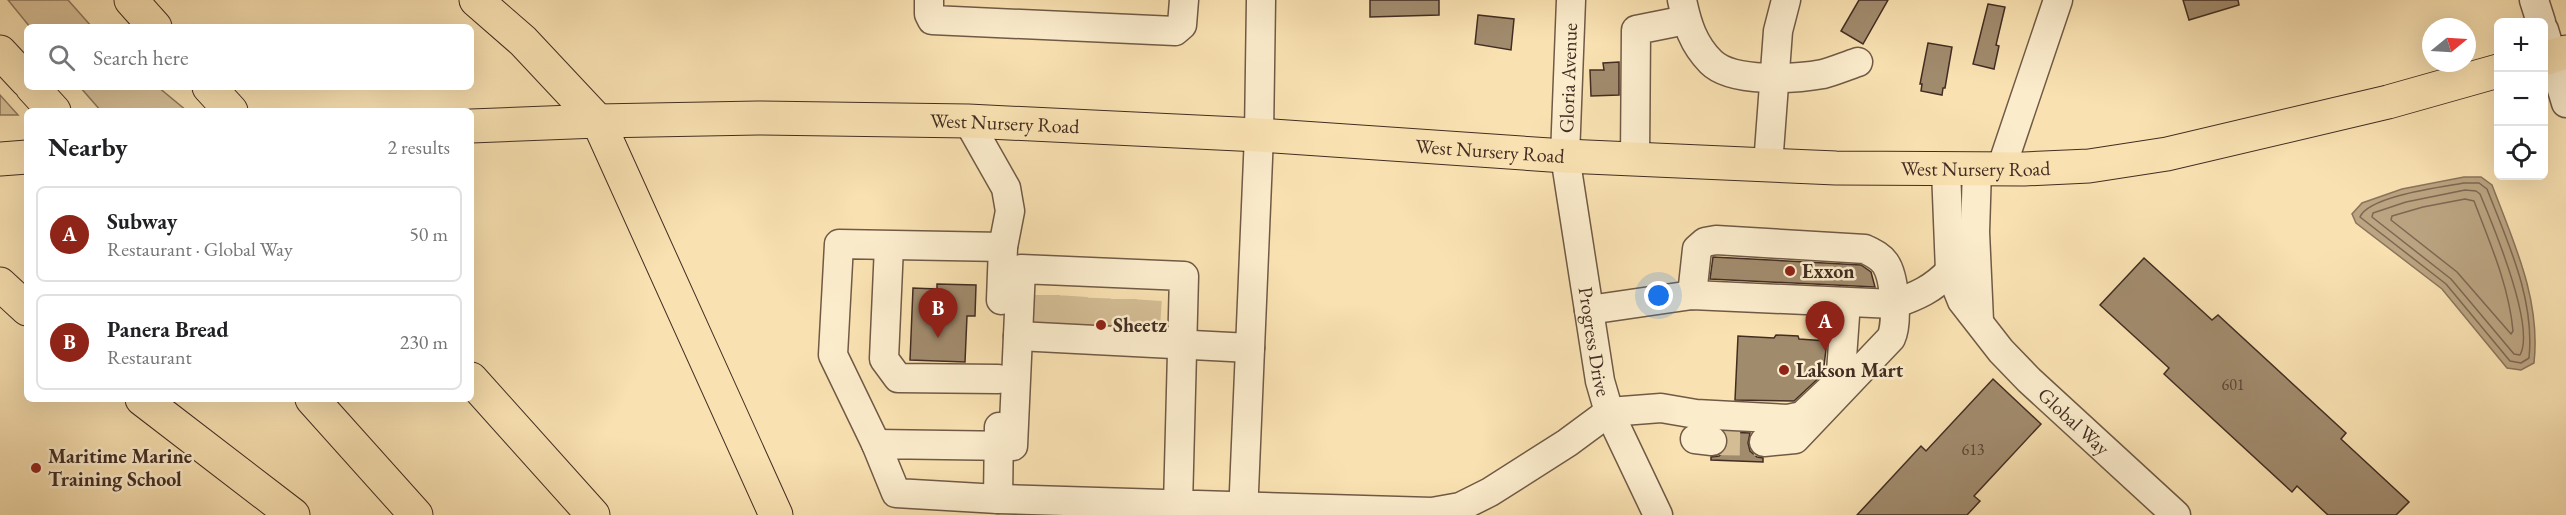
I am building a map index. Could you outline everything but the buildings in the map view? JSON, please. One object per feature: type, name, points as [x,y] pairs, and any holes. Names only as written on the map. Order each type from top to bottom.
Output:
[{"type":"main road","points":[[131,0],[153,24]]},
{"type":"main road","points":[[476,0],[523,41],[598,121],[776,515]]},
{"type":"main road","points":[[0,52],[24,78]]},
{"type":"main road","name":"West Nursery Road","points":[[474,126],[598,121],[853,118],[968,121],[1259,135],[1565,156],[1768,165],[1975,169],[2089,166],[2167,154],[2388,102],[2494,73]]},
{"type":"main road","points":[[35,90],[51,108]]},
{"type":"main road","points":[[212,90],[228,108]]},
{"type":"main road","points":[[0,159],[24,157]]},
{"type":"main road","points":[[0,284],[24,307]]},
{"type":"main road","points":[[0,298],[24,309]]},
{"type":"main road","points":[[474,382],[593,515]]},
{"type":"main road","points":[[146,402],[293,515]]},
{"type":"main road","points":[[315,402],[416,515]]},
{"type":"street","points":[[929,0],[929,14],[932,20],[1175,31],[1182,25],[1184,0]]},
{"type":"street","points":[[1244,511],[1262,0]]},
{"type":"street","name":"Gloria Avenue","points":[[1565,156],[1571,0]]},
{"type":"street","points":[[1768,165],[1778,31],[1786,0]]},
{"type":"street","points":[[1979,321],[1975,169],[2058,0]]},
{"type":"street","points":[[2534,0],[2540,18]]},
{"type":"street","points":[[1635,159],[1636,30],[1684,10],[1693,38],[1712,63],[1737,75],[1774,77],[1822,74],[1858,62]]},
{"type":"street","points":[[2551,49],[2566,102]]},
{"type":"street","points":[[968,121],[1006,188],[1010,211],[1003,246],[998,379],[999,499]]},
{"type":"street","name":"Progress Drive","points":[[1565,156],[1600,381],[1609,412],[1658,515]]},
{"type":"street","name":"Global Way","points":[[1975,169],[1950,271],[1962,301],[2001,351],[2029,380],[2176,515]]},
{"type":"street","points":[[1692,295],[1697,249],[1705,242],[1716,240],[1865,249],[1877,255],[1885,263],[1891,275],[1894,303],[1894,330],[1891,338],[1795,439],[1764,442]]},
{"type":"street","points":[[1003,246],[839,244],[833,355],[876,444],[896,494],[1178,505],[1244,511],[1432,512],[1460,507],[1490,492],[1609,412],[1661,408],[1701,431],[1802,416],[1837,383],[1841,372],[1846,302]]},
{"type":"street","points":[[889,246],[884,359],[898,378],[998,379]]},
{"type":"street","points":[[1178,505],[1181,345],[1184,276],[1111,284],[1046,282],[1021,269],[1089,333],[1181,345],[1250,348]]},
{"type":"street","points":[[1589,310],[1692,295],[1894,303],[1921,295],[1938,284],[1950,271]]},
{"type":"street","points":[[876,444],[1014,446],[1089,333]]},
{"type":"shaded area","points":[[8,0],[68,0],[89,24],[28,24]]},
{"type":"shaded area","points":[[83,90],[162,90],[183,108],[98,108]]},
{"type":"shaded area","points":[[0,95],[18,115],[0,115]]},
{"type":"water","points":[[2464,177],[2481,177],[2492,185],[2524,272],[2530,294],[2535,340],[2534,363],[2521,370],[2507,368],[2442,289],[2356,223],[2352,214],[2362,203],[2402,189]]},
{"type":"tunnel","points":[[1046,293],[1046,323]]},
{"type":"tunnel","points":[[1072,324],[1074,294]]},
{"type":"tunnel","points":[[1096,326],[1097,295]]},
{"type":"tunnel","points":[[1123,296],[1123,327]]},
{"type":"tunnel","points":[[1146,328],[1148,297]]},
{"type":"tunnel","points":[[1712,441],[1764,442]]},
{"type":"place","name":"Exxon","points":[[1790,271]]},
{"type":"place","name":"Sheetz","points":[[1101,325]]},
{"type":"place","name":"Panera Bread","points":[[938,338]]},
{"type":"place","name":"Subway","points":[[1825,351]]},
{"type":"place","name":"Lakson Mart","points":[[1784,370]]},
{"type":"place","name":"Maritime Marine Training School","points":[[36,468]]}]
